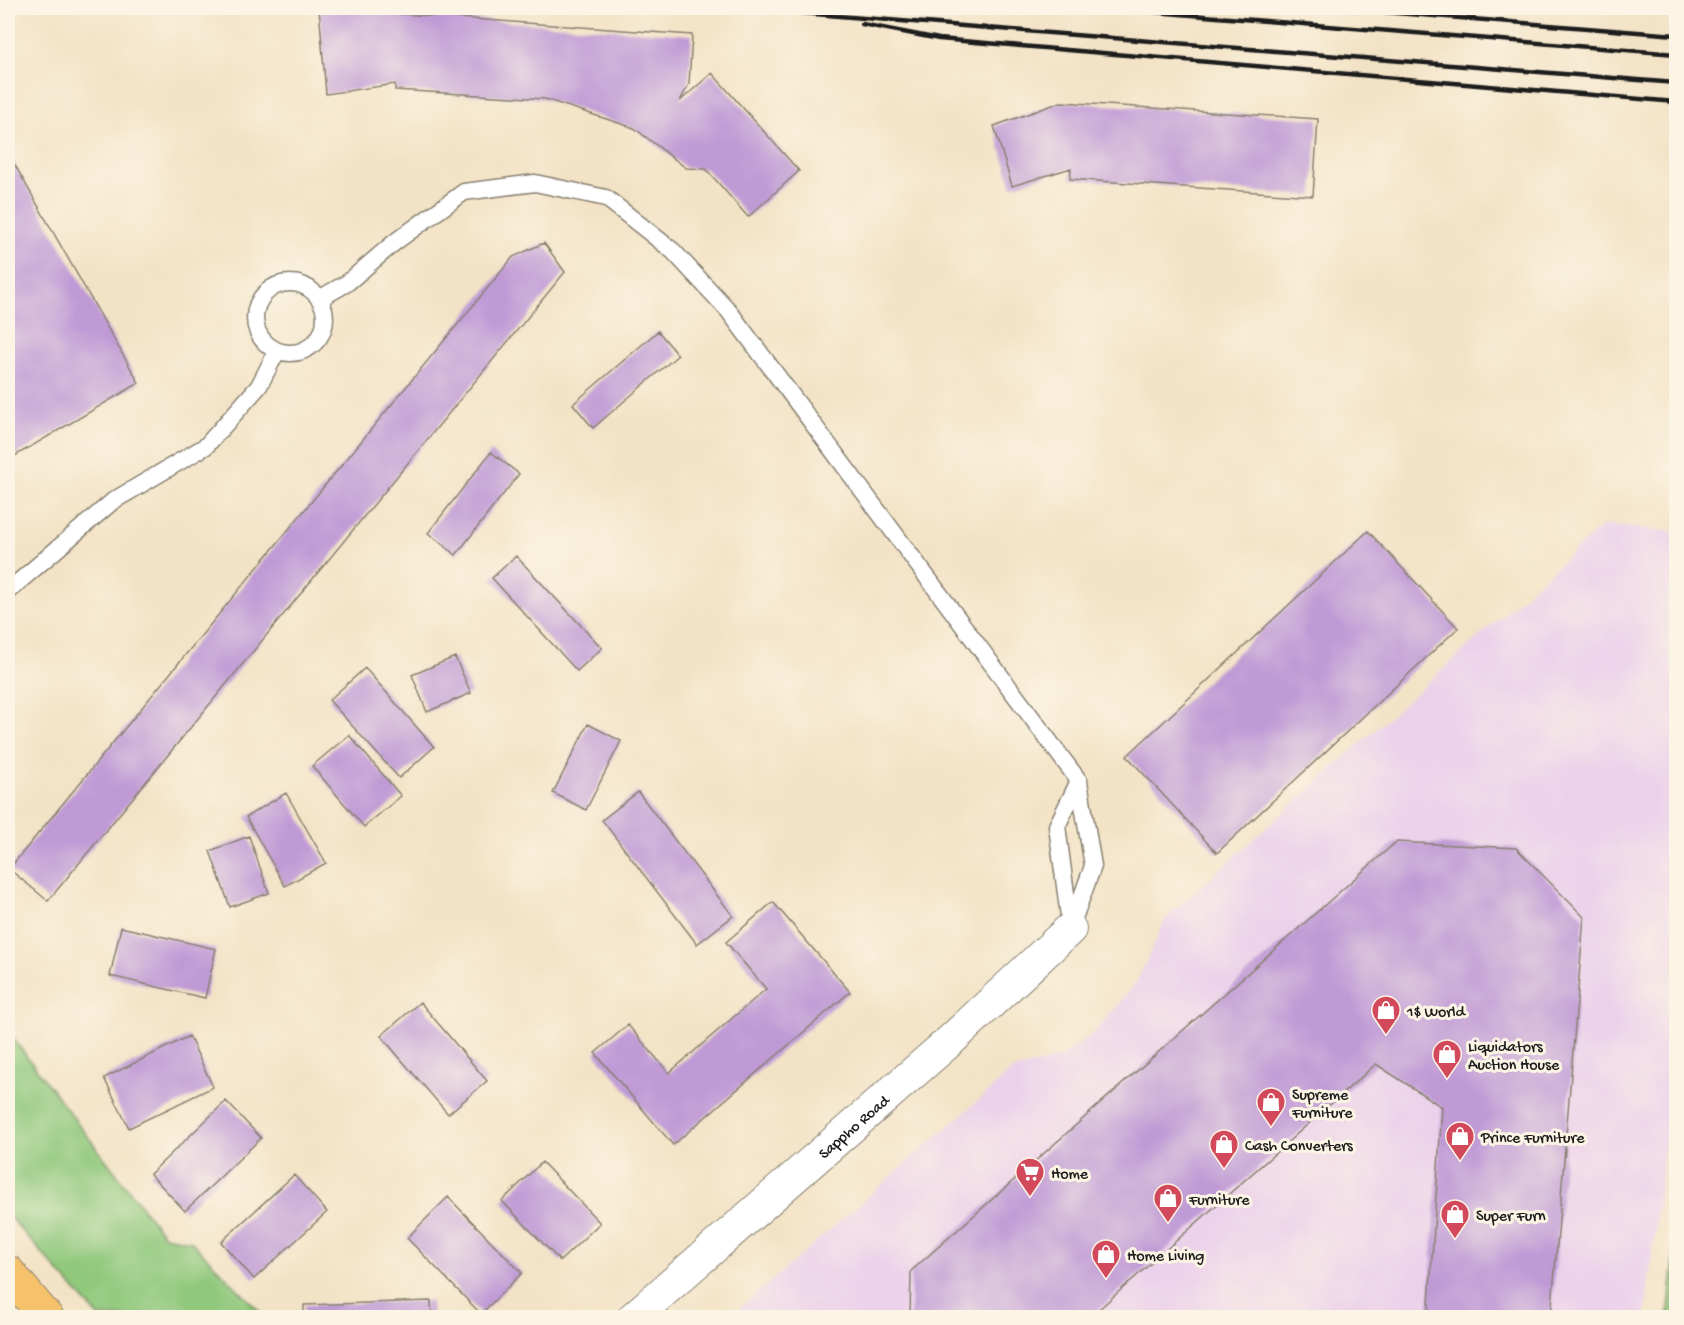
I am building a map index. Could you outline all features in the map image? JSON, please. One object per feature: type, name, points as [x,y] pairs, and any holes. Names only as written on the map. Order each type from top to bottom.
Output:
[{"type":"highway","points":[[8,1272],[47,1317]]},
{"type":"street","name":"Sappho Road","points":[[633,1317],[951,1040],[1070,929]]},
{"type":"lane","points":[[319,299],[347,283],[395,242],[464,192],[535,183],[606,198],[674,251],[728,310],[1079,781],[1093,866],[1070,929]]},
{"type":"lane","points":[[289,283],[300,285],[319,299],[325,320],[317,340],[299,352],[277,351],[260,336],[256,325],[257,309],[267,292],[289,283]]},
{"type":"lane","points":[[8,591],[113,501],[206,446],[259,386],[277,351]]},
{"type":"lane","points":[[1070,929],[1058,826],[1079,781]]},
{"type":"shaded area","points":[[1603,525],[1676,532],[1676,1044],[1645,1317],[729,1318],[1013,1070],[1060,1058],[1094,1033],[1137,981],[1166,918]]},
{"type":"green space","points":[[8,1032],[164,1236],[191,1241],[265,1317],[99,1317],[8,1215]]},
{"type":"green space","points":[[1676,1239],[1676,1317],[1668,1317]]},
{"type":"building","points":[[319,8],[692,35],[689,84],[680,101],[712,73],[799,171],[748,217],[706,169],[686,168],[634,128],[545,99],[395,90],[395,84],[326,94]]},
{"type":"building","points":[[1061,102],[1318,119],[1313,196],[1070,179],[1071,168],[1012,186],[994,126]]},
{"type":"building","points":[[8,153],[139,383],[8,460]]},
{"type":"building","points":[[544,243],[565,272],[48,901],[9,869],[513,257]]},
{"type":"building","points":[[658,331],[678,355],[593,428],[573,404]]},
{"type":"building","points":[[491,452],[519,474],[456,555],[428,533]]},
{"type":"building","points":[[1368,531],[1458,628],[1217,853],[1127,756]]},
{"type":"building","points":[[516,556],[602,648],[577,671],[492,578]]},
{"type":"building","points":[[455,657],[471,693],[427,712],[412,675]]},
{"type":"building","points":[[365,668],[434,747],[399,778],[329,700]]},
{"type":"building","points":[[588,724],[621,741],[586,810],[553,793]]},
{"type":"building","points":[[349,735],[401,796],[364,827],[312,766]]},
{"type":"building","points":[[638,792],[733,916],[697,944],[602,820]]},
{"type":"building","points":[[286,793],[326,863],[285,886],[246,817]]},
{"type":"building","points":[[249,836],[269,893],[230,907],[210,851]]},
{"type":"building","points":[[1396,842],[1516,848],[1584,917],[1551,1318],[1428,1318],[1442,1107],[1376,1064],[1089,1318],[910,1318],[911,1271]]},
{"type":"building","points":[[773,902],[850,992],[673,1145],[595,1053],[628,1025],[669,1073],[766,989],[726,942]]},
{"type":"building","points":[[121,927],[216,949],[205,998],[110,976]]},
{"type":"building","points":[[420,1002],[487,1081],[448,1114],[381,1036]]},
{"type":"building","points":[[189,1036],[213,1087],[129,1128],[104,1078]]},
{"type":"building","points":[[226,1101],[261,1138],[185,1211],[150,1174]]},
{"type":"building","points":[[542,1162],[600,1223],[560,1261],[502,1201]]},
{"type":"building","points":[[294,1175],[327,1212],[254,1279],[221,1242]]},
{"type":"building","points":[[448,1197],[522,1273],[481,1314],[407,1238]]},
{"type":"building","points":[[431,1301],[432,1318],[304,1318],[304,1305]]},
{"type":"railway","points":[[738,8],[1676,83]]},
{"type":"railway","points":[[1104,8],[1676,54]]},
{"type":"railway","points":[[1332,8],[1676,35]]},
{"type":"railway","points":[[862,24],[939,39],[1676,102]]},
{"type":"place","name":"1$ World","points":[[1386,1036]]},
{"type":"place","name":"Liquidators Auction House","points":[[1447,1080]]},
{"type":"place","name":"Supreme Furniture","points":[[1271,1128]]},
{"type":"place","name":"Prince Furniture","points":[[1460,1162]]},
{"type":"place","name":"Cash Converters","points":[[1224,1170]]},
{"type":"place","name":"Home","points":[[1030,1198]]},
{"type":"place","name":"Furniture","points":[[1168,1224]]},
{"type":"place","name":"Super Furn","points":[[1455,1240]]},
{"type":"place","name":"Home Living","points":[[1106,1280]]}]
